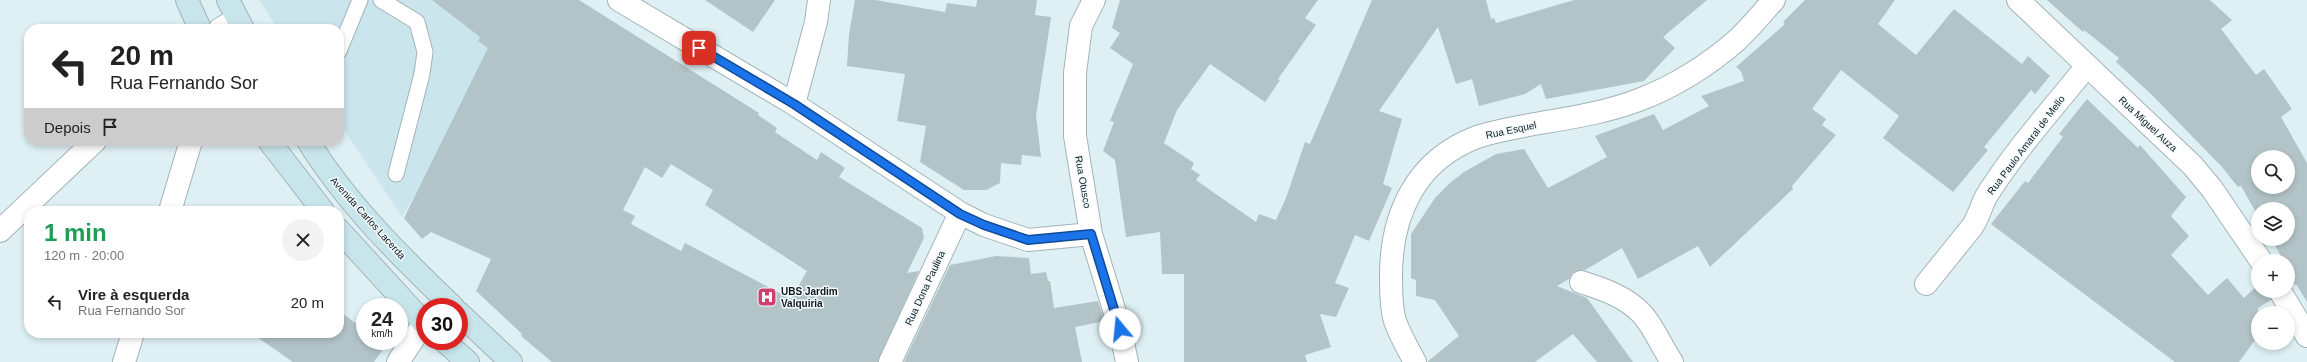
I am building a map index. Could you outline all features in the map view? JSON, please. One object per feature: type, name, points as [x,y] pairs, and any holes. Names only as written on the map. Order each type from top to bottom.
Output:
[{"type":"main road","points":[[187,0],[198,24]]},
{"type":"main road","points":[[275,146],[319,206]]},
{"type":"main road","name":"Avenida Carlos Lacerda","points":[[311,146],[327,173],[383,238],[444,298]]},
{"type":"main road","points":[[344,235],[416,314]]},
{"type":"main road","points":[[468,321],[511,362]]},
{"type":"main road","points":[[454,350],[468,362]]},
{"type":"street","points":[[619,0],[794,104],[960,214],[984,225],[1028,240],[1091,234]]},
{"type":"street","points":[[794,104],[816,22],[819,0]]},
{"type":"street","name":"Rua Otusco","points":[[1094,0],[1082,26],[1075,73],[1075,136],[1091,234],[1120,329],[1127,362]]},
{"type":"street","name":"Rua Esquel","points":[[1415,362],[1395,320],[1391,286],[1391,252],[1396,226],[1406,199],[1428,168],[1452,150],[1477,137],[1636,101],[1661,89],[1692,72],[1736,40],[1774,0]]},
{"type":"street","name":"Rua Miguel Auza","points":[[2018,0],[2204,178],[2256,254]]},
{"type":"street","name":"Rua Paulo Amaral de Mello","points":[[1926,284],[1972,228],[1980,214],[1987,195],[2032,134],[2087,66]]},
{"type":"street","points":[[27,206],[91,146]]},
{"type":"street","points":[[172,206],[190,146]]},
{"type":"street","points":[[0,231],[24,208]]},
{"type":"street","name":"Rua Dona Paulina","points":[[890,362],[960,214]]},
{"type":"street","points":[[1581,282],[1604,290],[1627,301],[1643,316],[1672,362]]},
{"type":"street","points":[[2284,298],[2307,336]]},
{"type":"street","points":[[398,362],[416,337]]},
{"type":"street","points":[[124,362],[131,338]]},
{"type":"lane","points":[[344,39],[360,0]]},
{"type":"lane","points":[[382,0],[417,22],[425,52],[422,74],[396,174]]},
{"type":"shaded area","points":[[259,0],[530,0],[402,217],[344,130],[344,24],[275,24]]},
{"type":"building","points":[[432,0],[579,0],[759,113],[758,115],[777,128],[775,132],[817,160],[821,152],[845,168],[839,177],[922,228],[924,238],[907,273],[919,271],[878,362],[552,362],[521,336],[522,334],[476,291],[491,259],[431,232],[422,239],[404,218],[488,48],[478,41],[480,37]],"holes":[[[671,164],[713,190],[705,205],[807,271],[791,299],[685,243],[681,251],[631,224],[635,216],[623,210],[645,167],[662,178]]]},
{"type":"building","points":[[705,0],[775,0],[753,32]]},
{"type":"building","points":[[855,0],[875,0],[945,12],[947,3],[976,7],[977,0],[1037,0],[1035,15],[1051,17],[1036,116],[1041,157],[1022,155],[1021,165],[1001,163],[1000,183],[986,190],[964,190],[920,162],[926,126],[897,121],[905,74],[847,66],[849,34]]},
{"type":"building","points":[[1120,0],[1318,0],[1305,18],[1316,25],[1278,79],[1280,80],[1265,102],[1210,64],[1177,110],[1164,143],[1194,163],[1191,169],[1200,175],[1196,180],[1256,222],[1259,214],[1276,220],[1286,198],[1305,142],[1310,144],[1372,0],[1486,0],[1491,19],[1494,18],[1496,23],[1574,0],[1707,0],[1663,37],[1675,48],[1644,81],[1546,99],[1541,84],[1525,94],[1479,106],[1472,79],[1456,84],[1438,27],[1379,111],[1402,119],[1383,184],[1392,188],[1369,241],[1355,235],[1335,283],[1349,288],[1336,317],[1320,314],[1331,347],[1305,355],[1307,362],[1184,362],[1184,274],[1162,274],[1160,232],[1126,237],[1115,160],[1103,151],[1114,122],[1110,121],[1133,64],[1110,48],[1120,33],[1112,28]]},
{"type":"building","points":[[1805,0],[1895,0],[1878,24],[1916,55],[1954,9],[2022,64],[2028,56],[2050,76],[2035,94],[2031,90],[1984,147],[1988,150],[1953,192],[1883,138],[1899,116],[1841,70],[1812,109],[1826,119],[1822,125],[1836,135],[1792,186],[1793,189],[1710,267],[1698,246],[1638,279],[1622,248],[1585,270],[1573,272],[1569,279],[1557,286],[1587,298],[1633,362],[1597,362],[1573,334],[1535,362],[1427,362],[1459,336],[1435,300],[1416,296],[1416,280],[1411,278],[1411,234],[1435,198],[1451,182],[1464,172],[1496,154],[1524,149],[1548,188],[1607,157],[1595,136],[1654,114],[1663,130],[1709,106],[1701,96],[1744,81],[1741,71],[1736,67],[1785,24],[1783,22]]},
{"type":"building","points":[[2047,0],[2210,0],[2232,20],[2221,29],[2256,75],[2264,69],[2292,109],[2281,117],[2307,163],[2307,302],[2295,284],[2295,254],[2280,254],[2275,246],[2295,246],[2295,202],[2251,202],[2251,204],[2241,186],[2238,187],[2222,167],[2152,95],[2116,62],[2119,58],[2084,30],[2083,32]]},
{"type":"building","points":[[2087,99],[2138,148],[2140,145],[2186,197],[2171,216],[2189,236],[2171,255],[2208,295],[2227,278],[2244,298],[2251,292],[2251,298],[2270,298],[2271,300],[2261,306],[2251,306],[2251,346],[2239,362],[2175,362],[1991,224],[2025,181],[2028,183],[2063,137],[2059,134]]},
{"type":"building","points":[[996,256],[1029,258],[1031,274],[1046,272],[1048,281],[1050,281],[1054,308],[1098,301],[1105,321],[1075,327],[1082,362],[904,362],[950,265]]},
{"type":"building","points":[[344,315],[356,323],[356,350],[382,350],[374,362],[293,362],[258,338],[344,338]]},
{"type":"place","name":"UBS Jardim Valquiria","points":[[767,297]]},
{"type":"route","points":[[699,48],[794,104],[960,214],[984,225],[1028,240],[1091,234],[1120,329]]}]
